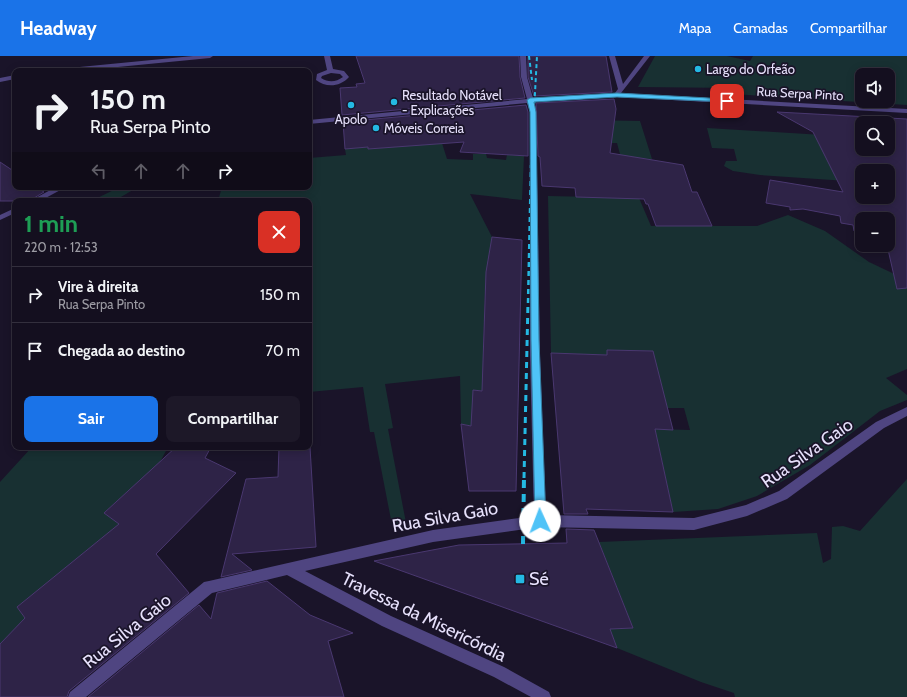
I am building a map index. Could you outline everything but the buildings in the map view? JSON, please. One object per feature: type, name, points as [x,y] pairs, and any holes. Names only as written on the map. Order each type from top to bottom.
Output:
[{"type":"street","points":[[89,68],[210,56]]},
{"type":"street","points":[[327,56],[330,71]]},
{"type":"street","points":[[523,56],[524,77],[533,112],[535,340],[540,521]]},
{"type":"street","points":[[612,56],[619,92]]},
{"type":"street","points":[[619,92],[647,56]]},
{"type":"street","points":[[0,80],[12,78]]},
{"type":"street","name":"Rua Serpa Pinto","points":[[312,122],[619,92],[907,111]]},
{"type":"street","points":[[40,198],[56,190]]},
{"type":"street","points":[[0,218],[12,212]]},
{"type":"street","name":"Rua Silva Gaio","points":[[75,697],[209,587],[433,536],[540,521],[694,524],[747,510],[783,495],[880,425],[907,411]]},
{"type":"street","name":"Travessa da Misericórdia","points":[[288,569],[346,601],[422,638],[475,661],[544,697]]},
{"type":"green space","points":[[655,56],[727,56],[750,61],[753,56],[907,56],[907,105],[895,104],[895,68],[855,68],[855,102],[732,94],[734,88],[638,87]]},
{"type":"green space","points":[[582,120],[640,121],[652,159],[621,158],[617,143],[586,143]]},
{"type":"green space","points":[[707,128],[823,135],[817,139],[831,165],[855,168],[855,182],[760,175],[733,171],[724,166],[726,161],[737,161],[734,149],[712,148]]},
{"type":"green space","points":[[442,143],[447,159],[473,160],[473,154],[486,154],[487,158],[506,160],[507,155],[524,156],[522,200],[470,194],[492,237],[485,290],[483,352],[484,391],[473,390],[479,427],[461,424],[460,376],[385,384],[393,428],[388,429],[407,528],[393,530],[374,432],[370,432],[363,387],[312,392],[312,198],[219,198],[221,190],[312,190],[312,158],[346,155],[345,149],[368,147],[368,149]]},
{"type":"green space","points":[[114,190],[133,190],[119,198],[97,198]]},
{"type":"green space","points":[[548,196],[639,198],[651,226],[757,226],[788,215],[825,231],[869,262],[907,280],[907,369],[886,378],[907,395],[907,400],[880,411],[810,465],[757,496],[718,509],[673,512],[655,429],[690,430],[684,408],[663,408],[653,351],[607,350],[607,355],[551,353]]},
{"type":"green space","points":[[29,450],[166,450],[160,462],[104,513],[119,524],[17,607],[25,618],[0,644],[0,482]]},
{"type":"green space","points":[[907,479],[907,697],[735,697],[734,693],[701,682],[617,648],[610,629],[633,628],[599,542],[817,533],[823,563],[831,559],[832,527],[843,526],[860,531]]},
{"type":"railway","points":[[529,56],[532,80]]},
{"type":"railway","points":[[531,166],[537,56]]},
{"type":"railway","points":[[528,303],[531,165]]},
{"type":"railway","points":[[524,478],[528,302]]},
{"type":"railway","points":[[523,544],[524,477]]},
{"type":"place","name":"Largo do Orfeão","points":[[698,69]]},
{"type":"place","name":"Resultado Notável - Explicações","points":[[394,102]]},
{"type":"place","name":"Apolo","points":[[351,105]]},
{"type":"place","name":"Móveis Correia","points":[[376,128]]},
{"type":"place","name":"Sé","points":[[520,579]]},
{"type":"route","points":[[540,521],[535,340],[533,112],[530,100],[617,95],[727,101]]}]
